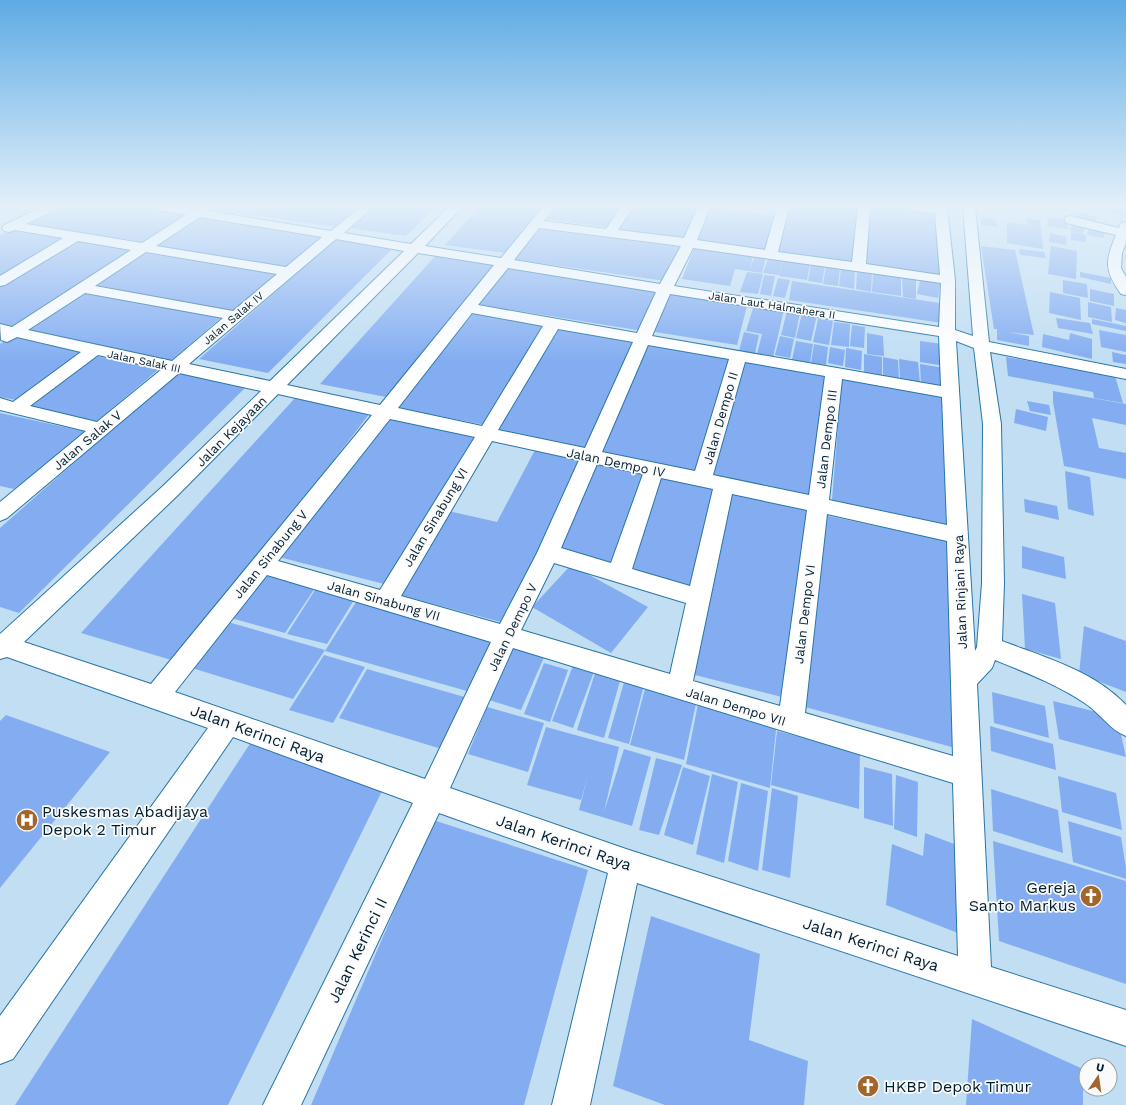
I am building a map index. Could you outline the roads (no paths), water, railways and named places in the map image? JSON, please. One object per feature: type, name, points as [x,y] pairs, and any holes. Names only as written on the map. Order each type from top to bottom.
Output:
[{"type":"street","points":[[0,282],[39,259]]},
{"type":"street","points":[[0,342],[7,331],[82,288],[128,259]]},
{"type":"street","points":[[208,259],[289,272]]},
{"type":"street","name":"Jalan Salak IV","points":[[173,367],[305,259]]},
{"type":"street","name":"Jalan Kejayaan","points":[[2,646],[170,491],[404,259]]},
{"type":"street","name":"Jalan Laut Halmahera II","points":[[489,259],[665,289],[947,333],[982,344],[1126,374]]},
{"type":"street","name":"Jalan Sinabung V","points":[[157,696],[506,259]]},
{"type":"street","name":"Jalan Dempo V","points":[[432,796],[506,636],[548,553],[642,339],[681,259]]},
{"type":"street","points":[[796,259],[948,280]]},
{"type":"street","points":[[859,267],[860,259]]},
{"type":"street","name":"Jalan Rinjani Raya","points":[[946,259],[948,280],[947,333],[958,536],[975,978]]},
{"type":"street","points":[[964,681],[983,660],[989,647],[993,583],[992,424],[983,361],[974,259]]},
{"type":"street","points":[[1115,259],[1114,268],[1126,291]]},
{"type":"street","points":[[82,288],[235,316]]},
{"type":"street","points":[[467,308],[950,393]]},
{"type":"street","name":"Jalan Sinabung VI","points":[[386,601],[553,323]]},
{"type":"street","name":"Jalan Salak III","points":[[7,331],[274,389]]},
{"type":"street","points":[[8,406],[94,350]]},
{"type":"street","name":"Jalan Dempo II","points":[[702,480],[738,356]]},
{"type":"street","name":"Jalan Salak V","points":[[0,513],[9,494],[100,428],[173,367]]},
{"type":"street","name":"Jalan Dempo III","points":[[818,506],[834,373]]},
{"type":"street","name":"Jalan Dempo IV","points":[[274,389],[958,536]]},
{"type":"street","points":[[8,406],[100,428]]},
{"type":"street","points":[[619,574],[654,470]]},
{"type":"street","points":[[679,688],[724,486]]},
{"type":"street","name":"Jalan Dempo VI","points":[[791,722],[818,506]]},
{"type":"street","points":[[548,553],[699,598]]},
{"type":"street","name":"Jalan Sinabung VII","points":[[261,565],[506,636]]},
{"type":"street","name":"Jalan Dempo VII","points":[[506,636],[967,774]]},
{"type":"street","name":"Jalan Kerinci Raya","points":[[2,646],[157,696],[228,723],[626,864],[1126,1028]]},
{"type":"street","points":[[989,647],[1061,677],[1096,695],[1124,718]]},
{"type":"street","points":[[0,1046],[228,723]]},
{"type":"street","name":"Jalan Kerinci II","points":[[282,1105],[432,796]]},
{"type":"street","points":[[571,1105],[626,864]]},
{"type":"place","name":"Puskesmas Abadijaya Depok 2 Timur","points":[[27,820]]},
{"type":"place","name":"Gereja Santo Markus","points":[[1091,896]]},
{"type":"place","name":"HKBP Depok Timur","points":[[868,1086]]}]
